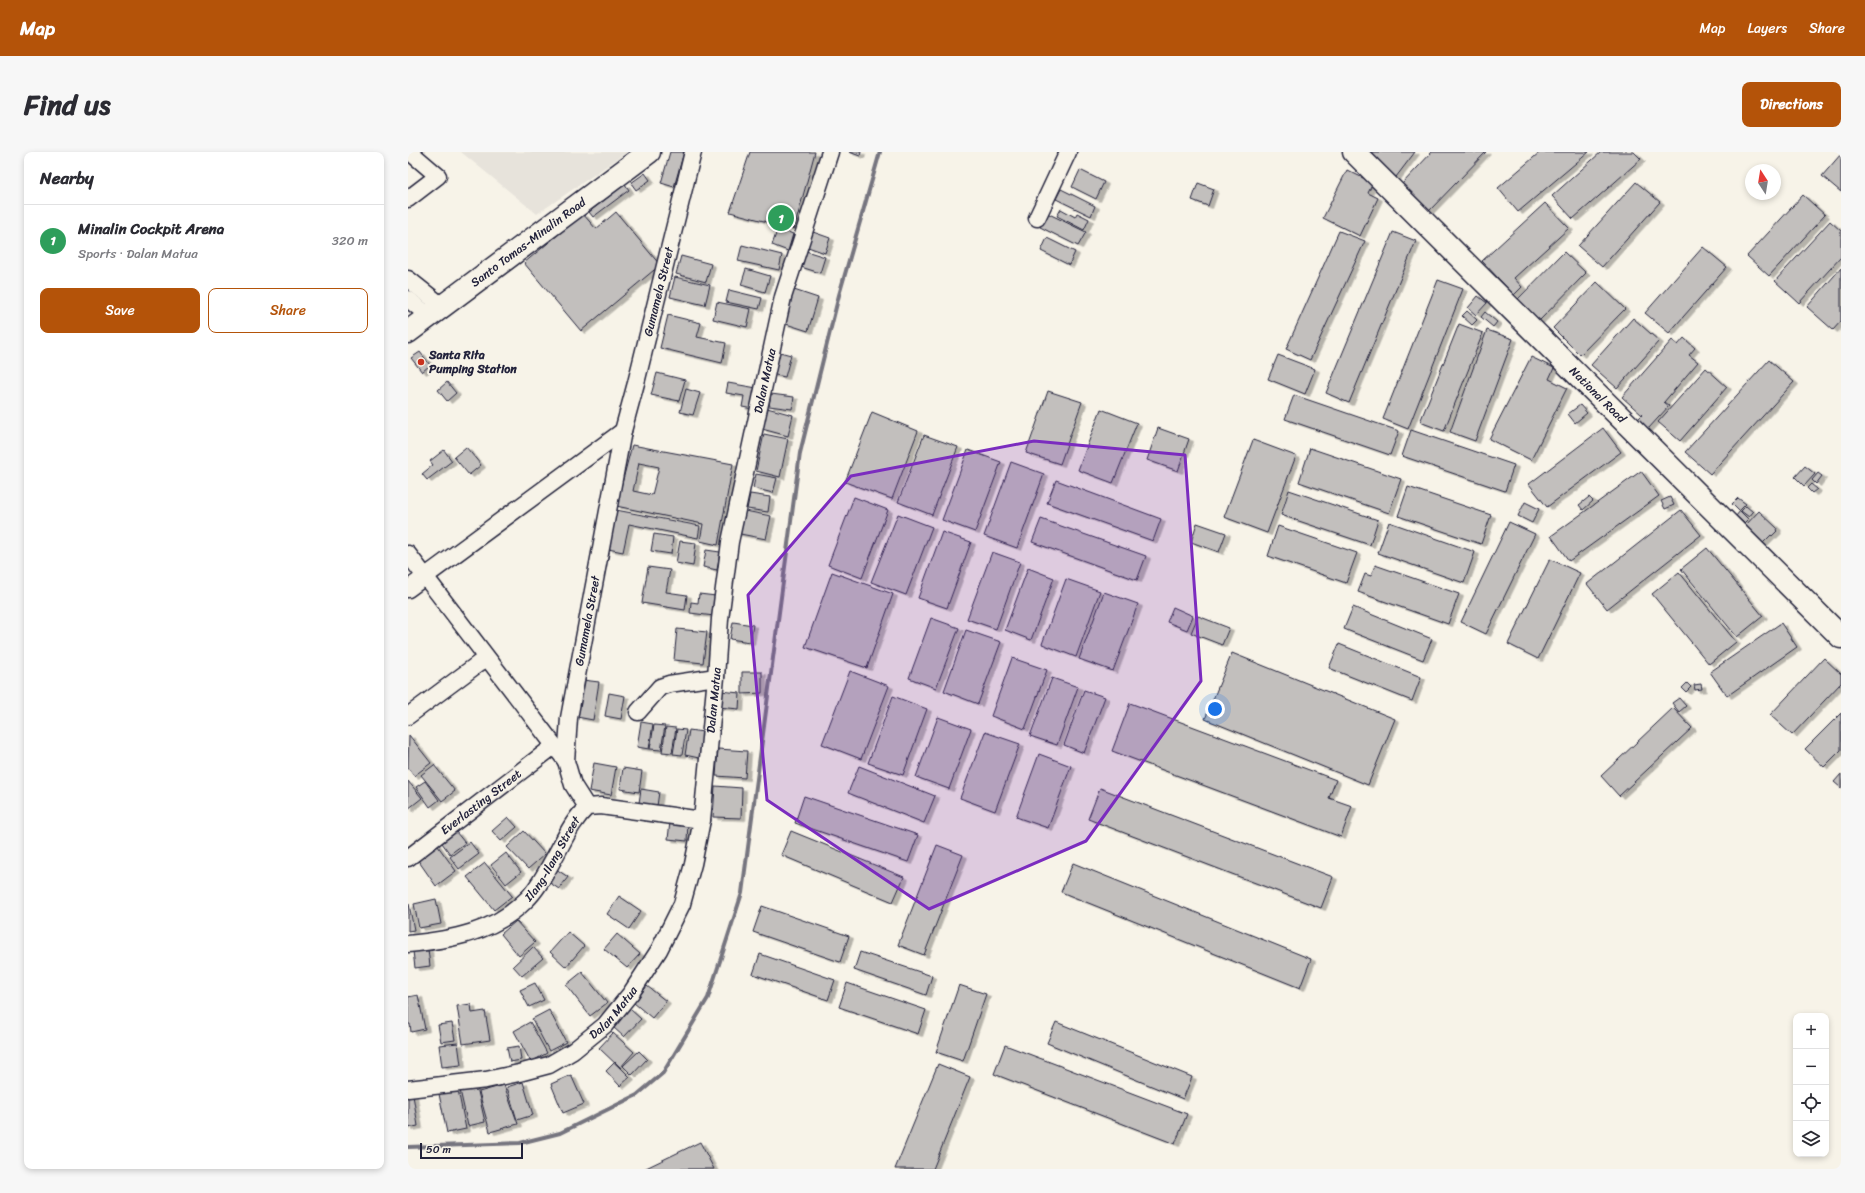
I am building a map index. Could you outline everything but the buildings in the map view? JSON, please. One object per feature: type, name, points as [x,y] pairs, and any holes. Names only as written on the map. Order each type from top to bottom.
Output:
[{"type":"main road","name":"Santo Tomas-Minalin Road","points":[[408,332],[649,152]]},
{"type":"main road","name":"National Road","points":[[1354,152],[1841,637]]},
{"type":"street","points":[[408,199],[438,176],[410,152]]},
{"type":"street","name":"Gumamela Street","points":[[587,807],[573,784],[566,761],[569,718],[623,431],[693,152]]},
{"type":"street","name":"Dalan Matua","points":[[408,1089],[486,1080],[549,1065],[573,1051],[605,1026],[631,993],[659,950],[682,904],[693,864],[702,820],[720,619],[730,542],[749,446],[782,297],[830,152]]},
{"type":"street","points":[[1037,218],[1068,152]]},
{"type":"street","points":[[408,278],[436,311]]},
{"type":"street","points":[[408,299],[436,311]]},
{"type":"street","points":[[408,589],[623,431]]},
{"type":"street","points":[[408,554],[566,761]]},
{"type":"street","points":[[408,716],[486,658]]},
{"type":"street","points":[[638,712],[660,687],[669,684],[716,677]]},
{"type":"street","name":"Everlasting Street","points":[[408,858],[554,746]]},
{"type":"street","name":"Ilang-Ilang Street","points":[[408,944],[475,932],[506,918],[526,900],[542,878],[576,817],[587,807],[600,806],[702,820]]},
{"type":"highlighted area","points":[[1034,441],[1185,455],[1201,681],[1086,841],[929,909],[767,800],[748,595],[851,476]]},
{"type":"shaded area","points":[[461,152],[627,152],[537,214]]},
{"type":"waterway","points":[[408,1147],[520,1143],[560,1133],[637,1095],[663,1073],[708,998],[742,893],[800,453],[839,295],[880,152]]},
{"type":"place","name":"Minalin Cockpit Arena","points":[[781,218]]},
{"type":"place","name":"Santa Rita Pumping Station","points":[[421,362]]}]
